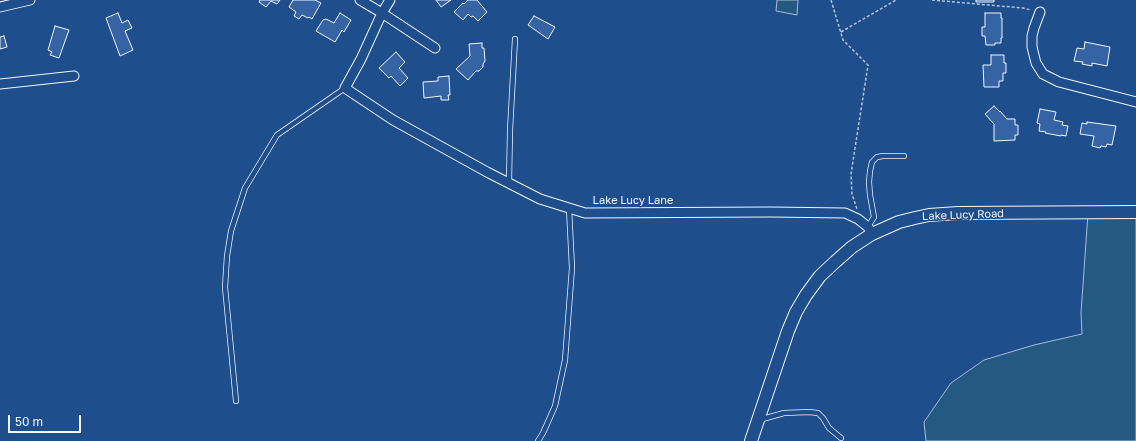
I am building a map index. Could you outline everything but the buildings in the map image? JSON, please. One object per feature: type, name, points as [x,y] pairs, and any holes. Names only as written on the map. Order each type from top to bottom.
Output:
[{"type":"street","points":[[0,7],[30,0]]},
{"type":"street","points":[[360,0],[435,48]]},
{"type":"street","points":[[345,88],[361,59],[382,13],[390,0]]},
{"type":"street","points":[[1040,12],[1032,36],[1032,47],[1036,63],[1043,74],[1059,82],[1136,102]]},
{"type":"street","points":[[0,84],[74,76]]},
{"type":"street","name":"Lake Lucy Lane","points":[[345,88],[393,120],[509,183],[540,199],[585,213],[845,213],[858,219],[870,231]]},
{"type":"street","name":"Lake Lucy Road","points":[[751,441],[788,331],[796,312],[820,276],[870,231],[929,215],[1136,212]]},
{"type":"lane","points":[[509,183],[510,130],[515,39]]},
{"type":"lane","points":[[236,401],[225,287],[227,256],[231,231],[244,188],[277,135],[345,88]]},
{"type":"lane","points":[[870,231],[874,217],[869,182],[872,162],[878,157],[883,156],[904,156]]},
{"type":"lane","points":[[538,441],[543,434],[555,406],[565,360],[572,268],[569,208]]},
{"type":"lane","points":[[758,421],[784,413],[818,413],[829,428],[841,438]]},
{"type":"path","points":[[831,0],[843,40],[868,65],[851,174],[852,194],[858,210],[858,219]]},
{"type":"path","points":[[841,32],[896,0]]},
{"type":"path","points":[[932,0],[1023,8]]},
{"type":"shaded area","points":[[777,0],[798,0],[797,15],[776,11]]},
{"type":"shaded area","points":[[1136,212],[1136,441],[926,441],[924,422],[951,383],[984,360],[1034,345],[1082,334],[1081,313],[1088,213]]}]
